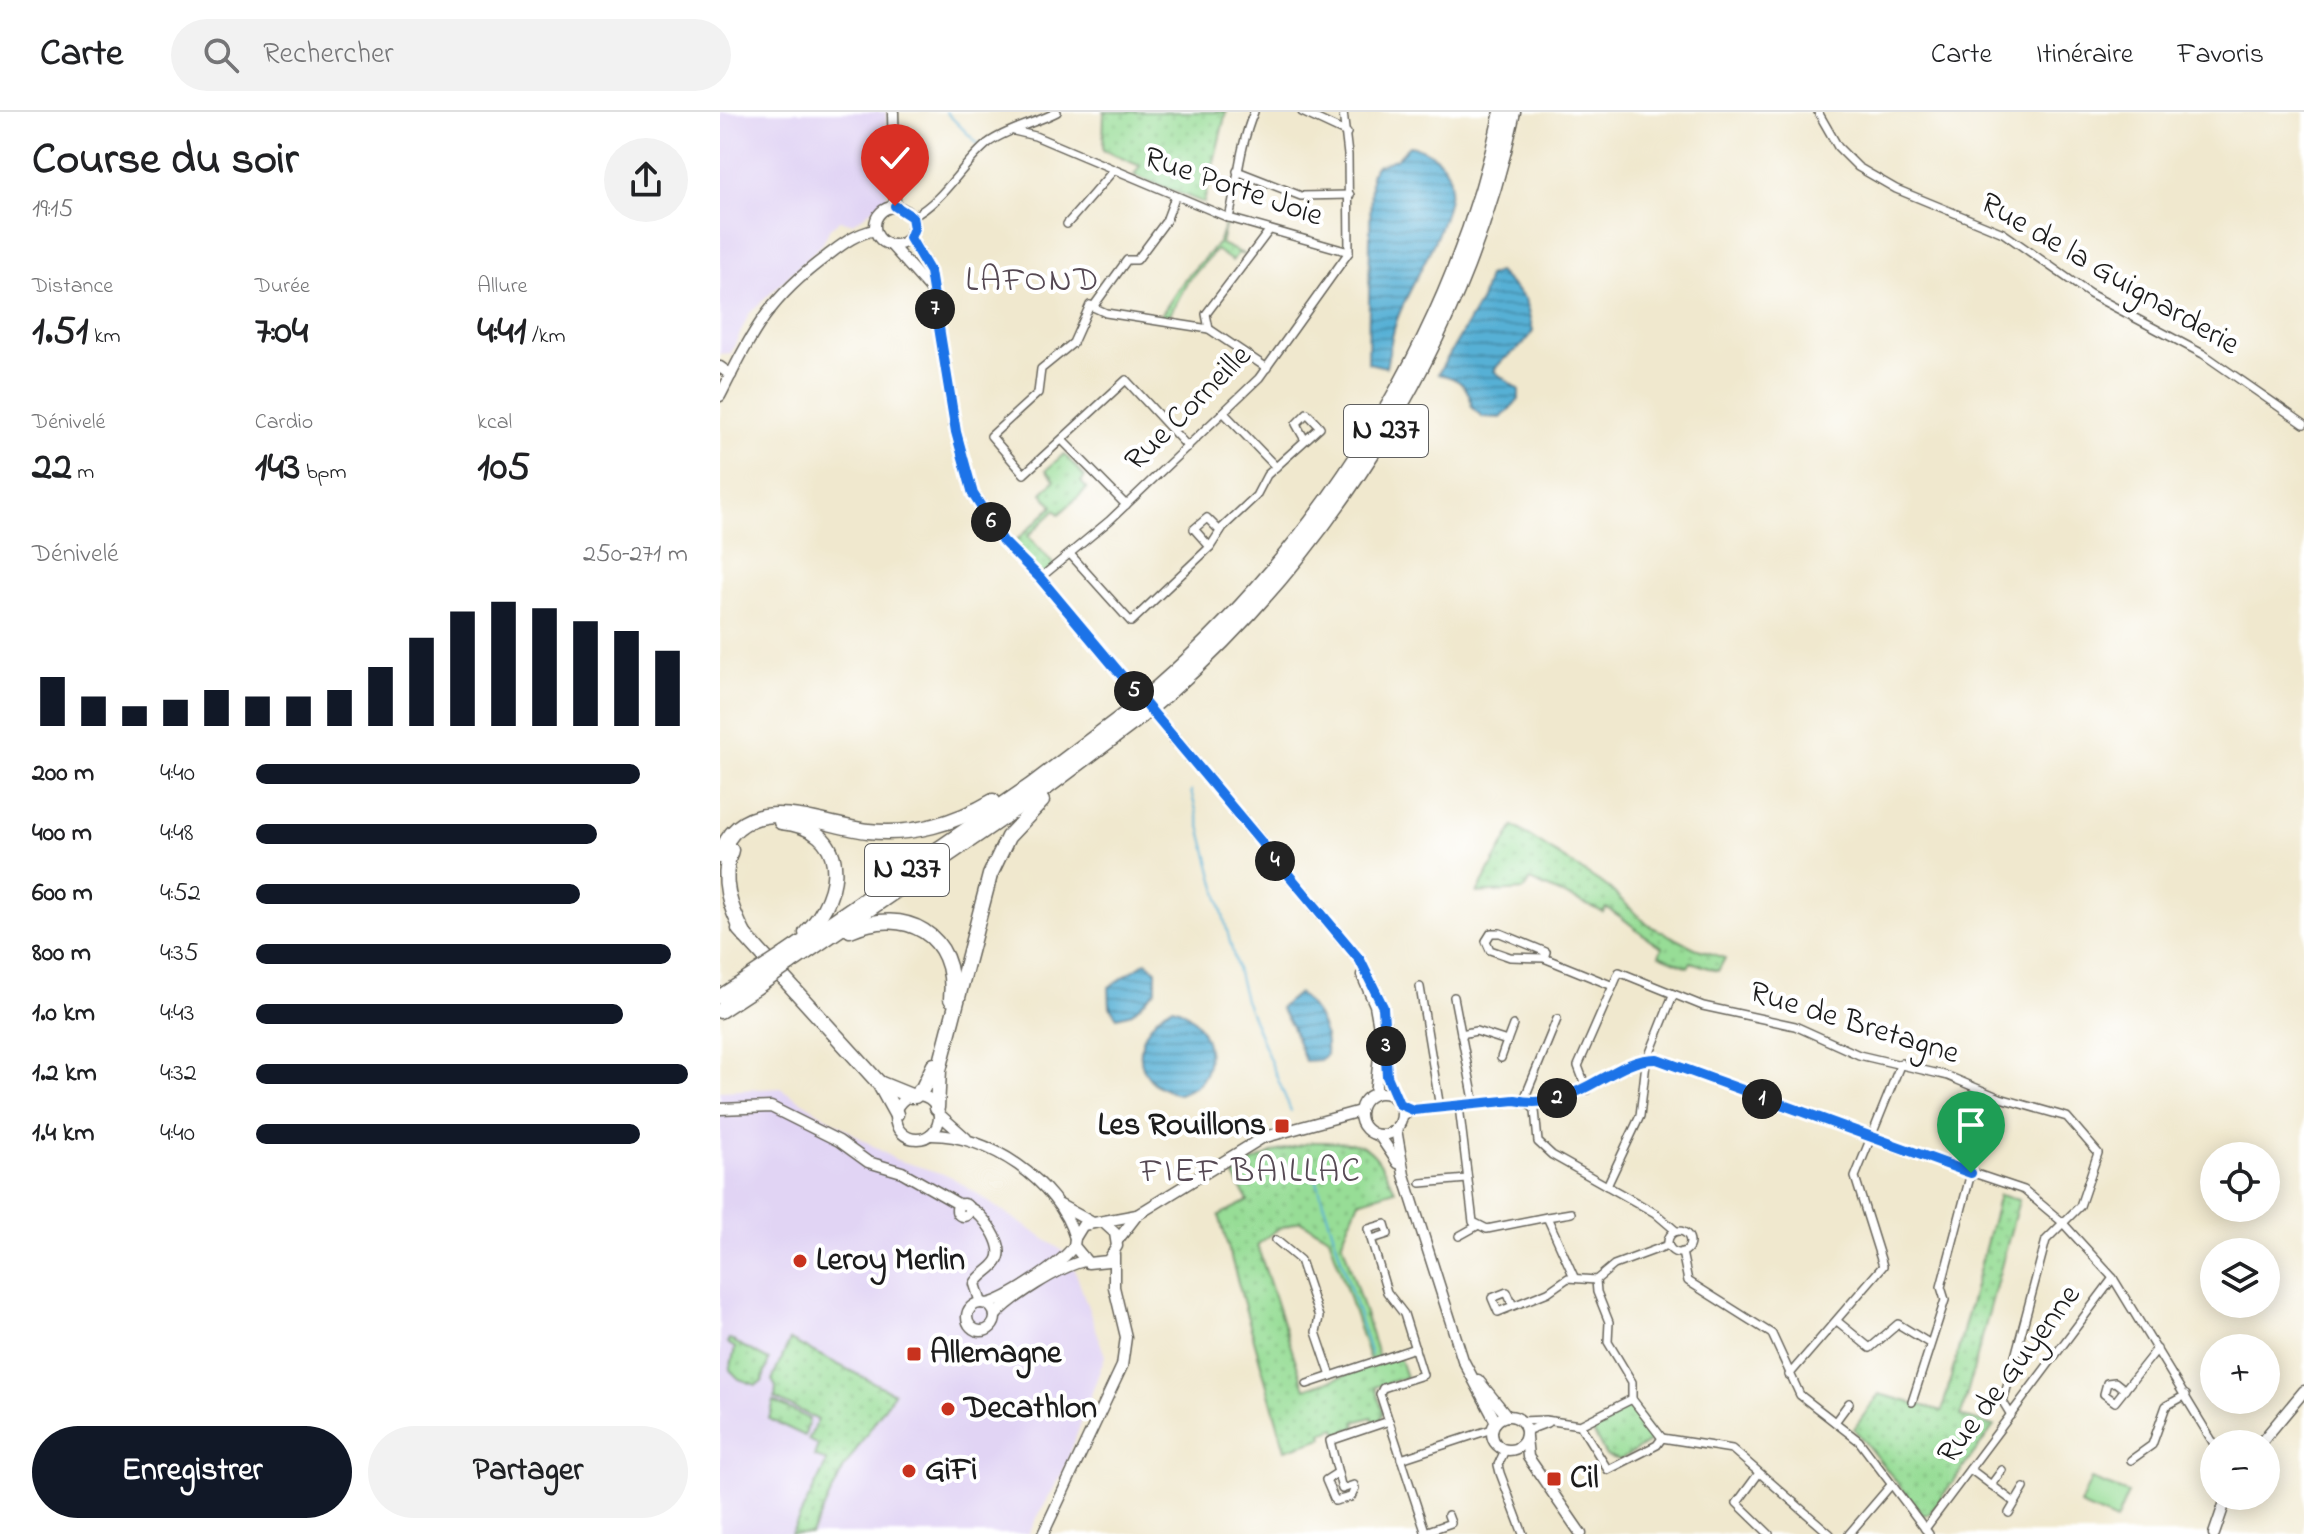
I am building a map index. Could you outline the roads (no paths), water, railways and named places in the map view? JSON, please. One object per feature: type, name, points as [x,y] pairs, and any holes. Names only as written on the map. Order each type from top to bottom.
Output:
[{"type":"highway","name":"N 237","points":[[1162,691],[1291,549],[1329,501],[1383,414],[1449,276],[1481,186],[1502,112]]},
{"type":"highway","name":"N 237","points":[[786,960],[813,948],[1092,756],[1131,717],[1236,629],[1294,564],[1354,483],[1388,429],[1458,284],[1496,176],[1513,112]]},
{"type":"highway","name":"N 237","points":[[720,1011],[752,983],[1131,717]]},
{"type":"highway","points":[[938,1111],[939,1070],[995,860],[1018,823],[1092,756]]},
{"type":"highway","points":[[720,856],[734,833],[749,822],[764,817],[793,814],[868,831],[900,831],[932,827],[1030,786]]},
{"type":"highway","points":[[745,936],[723,883],[728,854],[738,840],[764,824],[792,823],[805,828],[825,845],[836,876],[833,897],[786,960]]},
{"type":"highway","points":[[720,902],[726,915],[879,1083],[896,1114]]},
{"type":"highway","points":[[813,948],[861,925],[889,920],[918,927],[938,944],[950,967],[950,1004],[934,1066],[923,1088],[913,1096],[879,1083]]},
{"type":"highway","name":"N 237","points":[[720,997],[752,983]]},
{"type":"main road","points":[[893,112],[895,206]]},
{"type":"main road","points":[[891,245],[901,244],[910,238],[914,228],[912,217],[895,206]]},
{"type":"main road","points":[[895,206],[879,214],[875,230],[880,240],[891,245],[932,291]]},
{"type":"main road","points":[[720,396],[764,314],[779,295],[858,233],[875,230]]},
{"type":"main road","points":[[910,238],[930,272],[956,432],[973,494],[1003,541],[1040,578],[1360,960],[1376,988],[1386,1022],[1387,1076],[1402,1117],[1396,1129],[1404,1175],[1463,1360],[1494,1425],[1494,1442],[1528,1457]]},
{"type":"main road","points":[[720,367],[731,375]]},
{"type":"main road","points":[[1322,917],[1362,975],[1375,1005],[1380,1040],[1375,1094]]},
{"type":"main road","points":[[1397,1101],[1375,1094],[1365,1100],[1361,1116],[1368,1131],[1379,1135],[1404,1175]]},
{"type":"main road","points":[[967,1140],[930,1135],[918,1139],[906,1136],[897,1127],[898,1106],[913,1096],[928,1098],[967,1140],[1023,1169],[1058,1204],[1091,1222],[1104,1223],[1137,1215],[1253,1143],[1320,1123],[1361,1116]]},
{"type":"main road","points":[[720,1109],[771,1107],[839,1141],[868,1162],[902,1172],[979,1213],[999,1248],[997,1262],[975,1284],[984,1303],[995,1316]]},
{"type":"main road","points":[[930,1135],[938,1111]]},
{"type":"main road","points":[[1379,1135],[1396,1129]]},
{"type":"main road","points":[[1058,1204],[1074,1242],[1088,1263],[1114,1287]]},
{"type":"main road","points":[[1043,1534],[1122,1366],[1126,1337],[1114,1287],[1114,1255],[1117,1241],[1137,1215]]},
{"type":"main road","points":[[1091,1222],[1083,1225],[1058,1262],[999,1300],[968,1311],[967,1319],[972,1328],[987,1330],[995,1316],[1063,1269],[1088,1263],[1100,1264],[1114,1255]]},
{"type":"main road","points":[[1104,1223],[1115,1233],[1117,1241]]},
{"type":"main road","points":[[1463,1360],[1507,1416],[1525,1430],[1528,1457],[1581,1534]]},
{"type":"main road","points":[[2272,1430],[2304,1391]]},
{"type":"main road","points":[[1494,1425],[1507,1416]]},
{"type":"main road","points":[[1509,1450],[1525,1430]]},
{"type":"main road","points":[[2214,1534],[2222,1510]]},
{"type":"street","points":[[912,217],[940,196],[969,160],[991,141],[1057,112]]},
{"type":"street","points":[[1229,218],[1240,147],[1254,112]]},
{"type":"street","points":[[1302,112],[1347,133]]},
{"type":"street","points":[[1343,112],[1350,195],[1349,252]]},
{"type":"street","name":"Rue de la Guignarderie","points":[[1818,112],[1838,147],[1858,167],[1896,189],[2003,233],[2090,294],[2203,354],[2304,424]]},
{"type":"street","name":"Rue Porte Joie","points":[[1014,131],[1035,136],[1229,218],[1268,232],[1349,252]]},
{"type":"street","points":[[1067,224],[1113,171]]},
{"type":"street","points":[[1237,171],[1301,196],[1350,195]]},
{"type":"street","points":[[1093,307],[1127,260],[1137,260],[1166,221],[1175,197]]},
{"type":"street","points":[[1197,327],[1268,232]]},
{"type":"street","name":"Rue Corneille","points":[[1040,578],[1126,505],[1267,368],[1349,252]]},
{"type":"street","points":[[1188,447],[1126,380],[1024,474],[993,440],[1038,393],[1041,369],[1073,343],[1090,305],[1106,313],[1209,329],[1267,368]]},
{"type":"street","points":[[1206,314],[1209,329]]},
{"type":"street","points":[[1224,413],[1276,467]]},
{"type":"street","points":[[1062,440],[1126,505]]},
{"type":"street","points":[[1070,554],[1131,622],[1210,547],[1220,531],[1256,496],[1276,467],[1305,440]]},
{"type":"street","points":[[1210,547],[1194,529],[1207,518],[1220,531]]},
{"type":"street","points":[[1544,958],[1546,952],[1500,933],[1491,933],[1486,941],[1490,950],[1510,957],[1544,958],[1613,986],[1578,1066],[1587,1090]]},
{"type":"street","name":"Rue de Bretagne","points":[[1613,986],[1619,972],[1703,1006],[1795,1026],[1859,1055],[1948,1076],[2000,1098],[2067,1117],[2098,1153],[2080,1206],[2061,1221],[2046,1240],[2003,1402],[2011,1415]]},
{"type":"street","points":[[1420,987],[1440,1108]]},
{"type":"street","points":[[1607,1186],[1640,1116],[1648,1059],[1673,995]]},
{"type":"street","points":[[1454,997],[1475,1105]]},
{"type":"street","points":[[1525,1102],[1557,1019]]},
{"type":"street","points":[[1501,1058],[1513,1025]]},
{"type":"street","points":[[1461,1034],[1476,1031],[1507,1041]]},
{"type":"street","points":[[1402,1117],[1413,1110],[1525,1102],[1587,1090],[1648,1059],[1657,1059],[1869,1138],[2024,1190],[2061,1221],[2113,1278]]},
{"type":"street","points":[[1789,1375],[1883,1266],[1855,1177],[1901,1063]]},
{"type":"street","points":[[1543,1099],[1535,1110],[1538,1142],[1552,1155],[1655,1213],[1689,1238],[1689,1245],[1682,1252]]},
{"type":"street","points":[[1397,1101],[1413,1110]]},
{"type":"street","points":[[1525,1102],[1535,1110]]},
{"type":"street","points":[[1459,1106],[1473,1222],[1477,1226],[1487,1229],[1571,1213]]},
{"type":"street","points":[[1912,1402],[1945,1300],[1941,1287],[1971,1173]]},
{"type":"street","points":[[1421,1183],[1467,1179]]},
{"type":"street","points":[[1547,1217],[1574,1277]]},
{"type":"street","points":[[1459,1236],[1477,1226]]},
{"type":"street","points":[[1676,1231],[1669,1236],[1668,1245],[1672,1251],[1682,1252]]},
{"type":"street","points":[[1372,1239],[1387,1292],[1404,1314],[1423,1375],[1381,1392],[1426,1533],[1451,1523],[1448,1515]]},
{"type":"street","points":[[1276,1240],[1300,1260],[1319,1317],[1316,1332],[1331,1376]]},
{"type":"street","points":[[1668,1245],[1607,1268],[1596,1280],[1597,1292],[1609,1322],[1608,1342],[1632,1382],[1632,1399],[1662,1438],[1726,1446],[1830,1534]]},
{"type":"street","points":[[1682,1252],[1688,1281],[1767,1329],[1789,1375],[1806,1400],[1859,1441],[1927,1531]]},
{"type":"street","points":[[1513,1306],[1574,1277],[1596,1280]]},
{"type":"street","name":"Rue de Guyenne","points":[[1927,1531],[2113,1278],[2206,1430]]},
{"type":"street","points":[[1837,1321],[1870,1348],[1898,1324],[1929,1343]]},
{"type":"street","points":[[1307,1384],[1415,1348]]},
{"type":"street","points":[[2125,1390],[2157,1349]]},
{"type":"street","points":[[2131,1460],[2152,1445],[2166,1406],[2186,1395]]},
{"type":"street","points":[[1525,1430],[1552,1422],[1580,1425],[1632,1399]]},
{"type":"street","points":[[1835,1422],[1849,1403]]},
{"type":"street","points":[[1337,1473],[1326,1480],[1332,1498],[1337,1502],[1351,1497],[1355,1488],[1354,1485],[1342,1489],[1337,1473],[1328,1446],[1333,1438],[1389,1421]]},
{"type":"street","points":[[1401,1459],[1494,1425]]},
{"type":"street","points":[[1580,1425],[1608,1470],[1657,1445],[1662,1438]]},
{"type":"street","points":[[1509,1450],[1498,1465],[1523,1534]]},
{"type":"street","points":[[1970,1469],[2014,1502]]},
{"type":"street","points":[[1991,1485],[2002,1470]]},
{"type":"street","points":[[1759,1473],[1737,1503],[1769,1534]]},
{"type":"street","points":[[1849,1534],[1891,1485]]},
{"type":"street","points":[[2009,1513],[2024,1488]]},
{"type":"water","points":[[1409,146],[1425,150],[1439,160],[1448,174],[1450,191],[1436,237],[1397,319],[1386,367],[1368,363],[1371,175],[1376,166],[1396,159]]},
{"type":"water","points":[[1498,272],[1525,299],[1533,331],[1524,344],[1494,371],[1519,390],[1519,399],[1501,418],[1483,417],[1472,408],[1469,394],[1462,384],[1438,374],[1481,300],[1488,276]]},
{"type":"water","points":[[1146,962],[1156,970],[1156,990],[1132,1013],[1117,1017],[1110,1007],[1109,987]]},
{"type":"water","points":[[1298,993],[1315,1013],[1323,1029],[1326,1055],[1320,1060],[1305,1061],[1292,1027],[1280,1008]]},
{"type":"water","points":[[1172,1007],[1192,1018],[1206,1039],[1208,1051],[1204,1075],[1197,1085],[1179,1094],[1162,1088],[1150,1079],[1143,1068],[1141,1055],[1148,1028]]},
{"type":"waterway","points":[[946,112],[979,145]]},
{"type":"waterway","points":[[1191,791],[1245,1000],[1291,1111]]},
{"type":"waterway","points":[[1309,1156],[1371,1355]]},
{"type":"place","name":"Les Rouillons","points":[[1282,1126]]},
{"type":"place","name":"Leroy Merlin","points":[[800,1261]]},
{"type":"place","name":"Allemagne","points":[[914,1354]]},
{"type":"place","name":"Decathlon","points":[[948,1409]]},
{"type":"place","name":"GiFi","points":[[909,1471]]},
{"type":"place","name":"Cil","points":[[1554,1479]]},
{"type":"district","name":"LAFOND","points":[[1033,282]]},
{"type":"district","name":"FIEF BAILLAC","points":[[1251,1173]]}]
